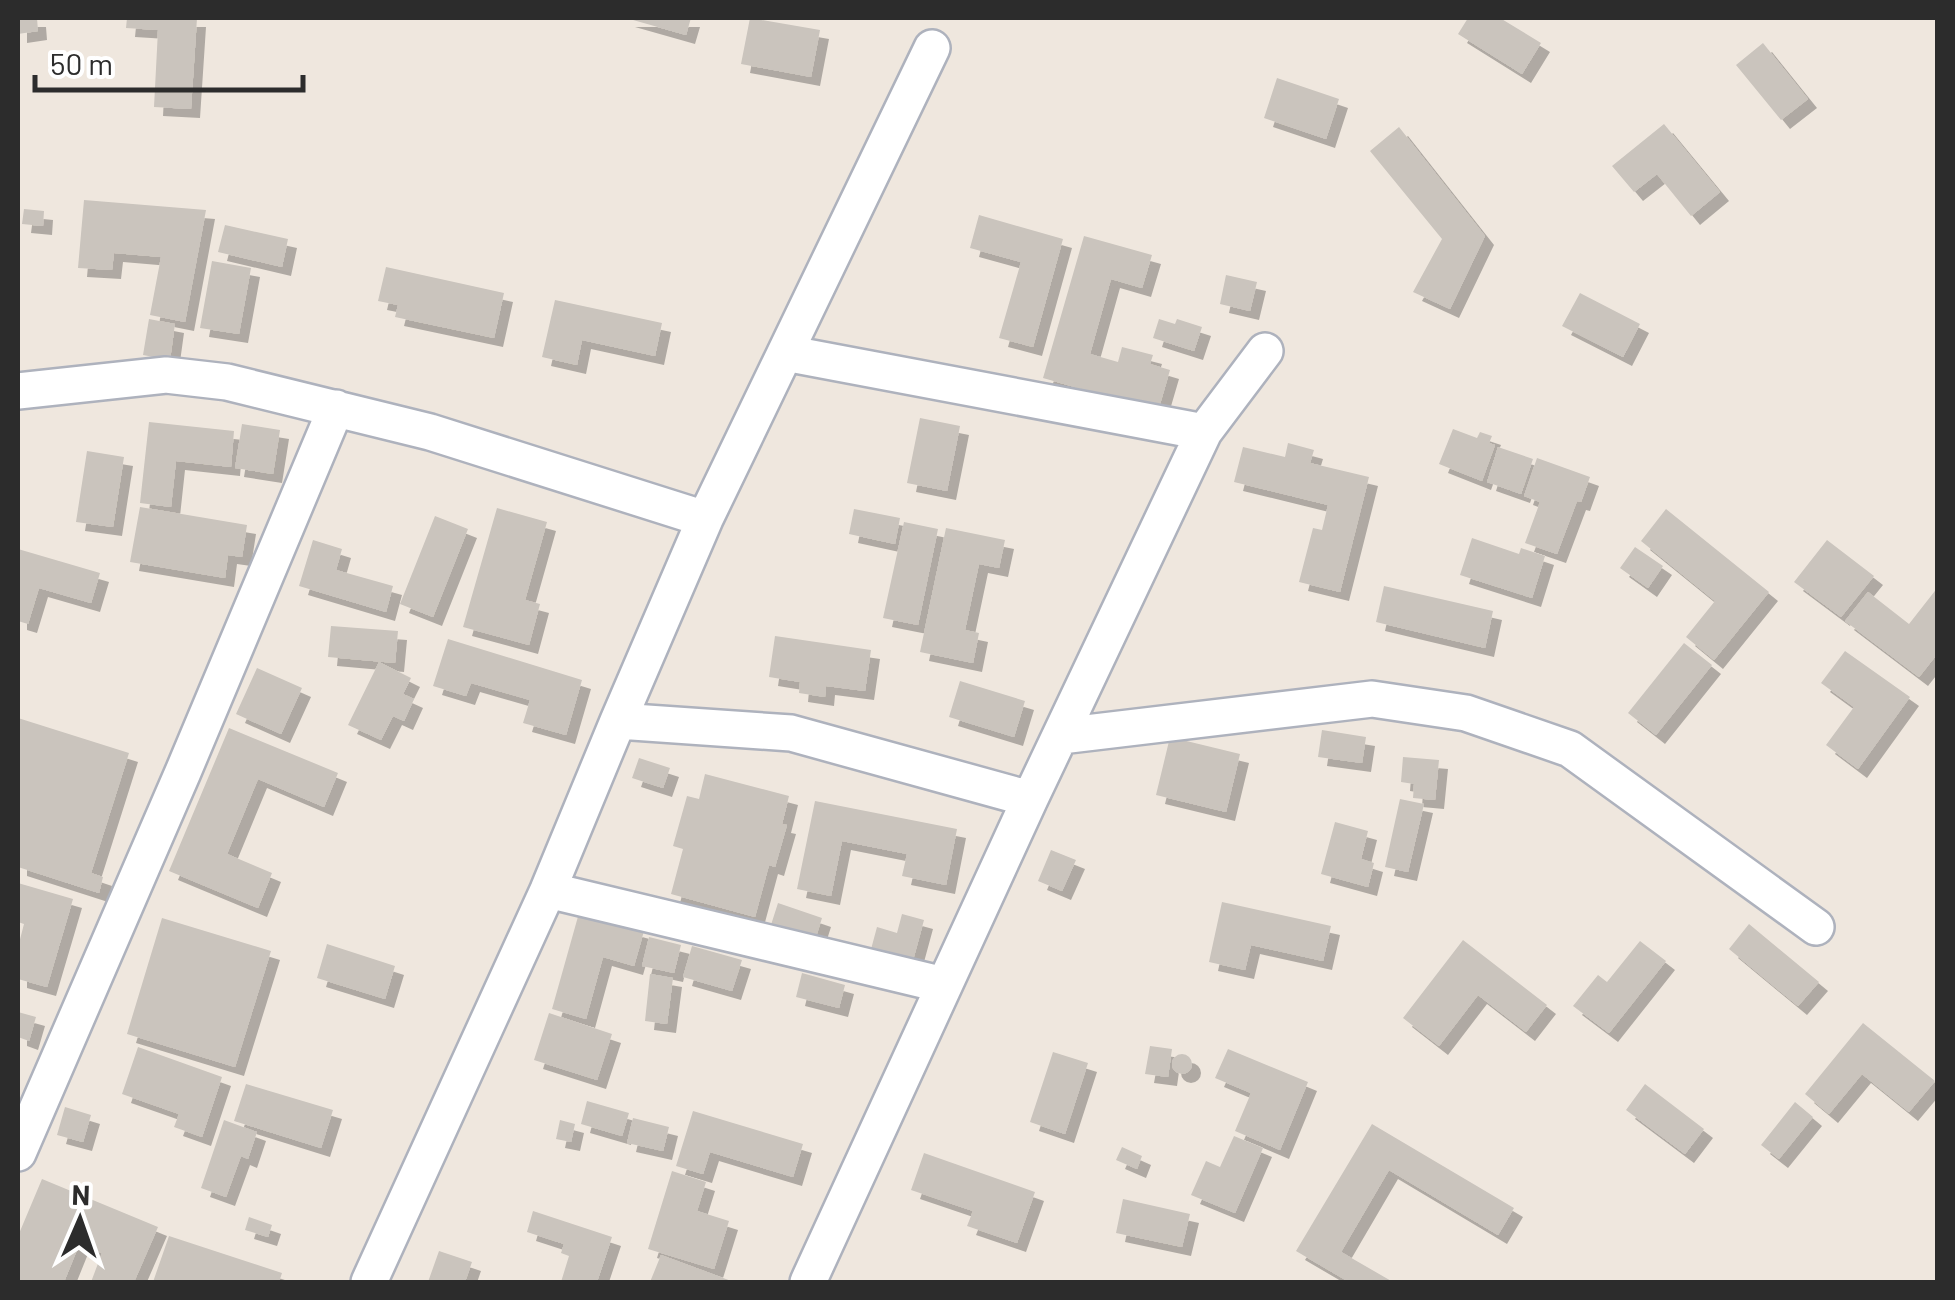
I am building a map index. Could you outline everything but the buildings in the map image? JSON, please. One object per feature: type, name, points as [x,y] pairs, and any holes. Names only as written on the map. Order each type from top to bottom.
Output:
[{"type":"street","points":[[368,1282],[548,890],[705,519],[932,48]]},
{"type":"street","points":[[808,1282],[1204,432],[1266,351]]},
{"type":"street","points":[[784,353],[1204,432]]},
{"type":"street","points":[[18,391],[166,376],[227,382],[430,432],[705,519]]},
{"type":"street","points":[[18,1153],[336,408]]},
{"type":"street","points":[[1062,736],[1372,698],[1466,713],[1570,749],[1816,926]]},
{"type":"street","points":[[618,720],[791,733],[1030,799]]},
{"type":"street","points":[[548,890],[944,985]]}]
